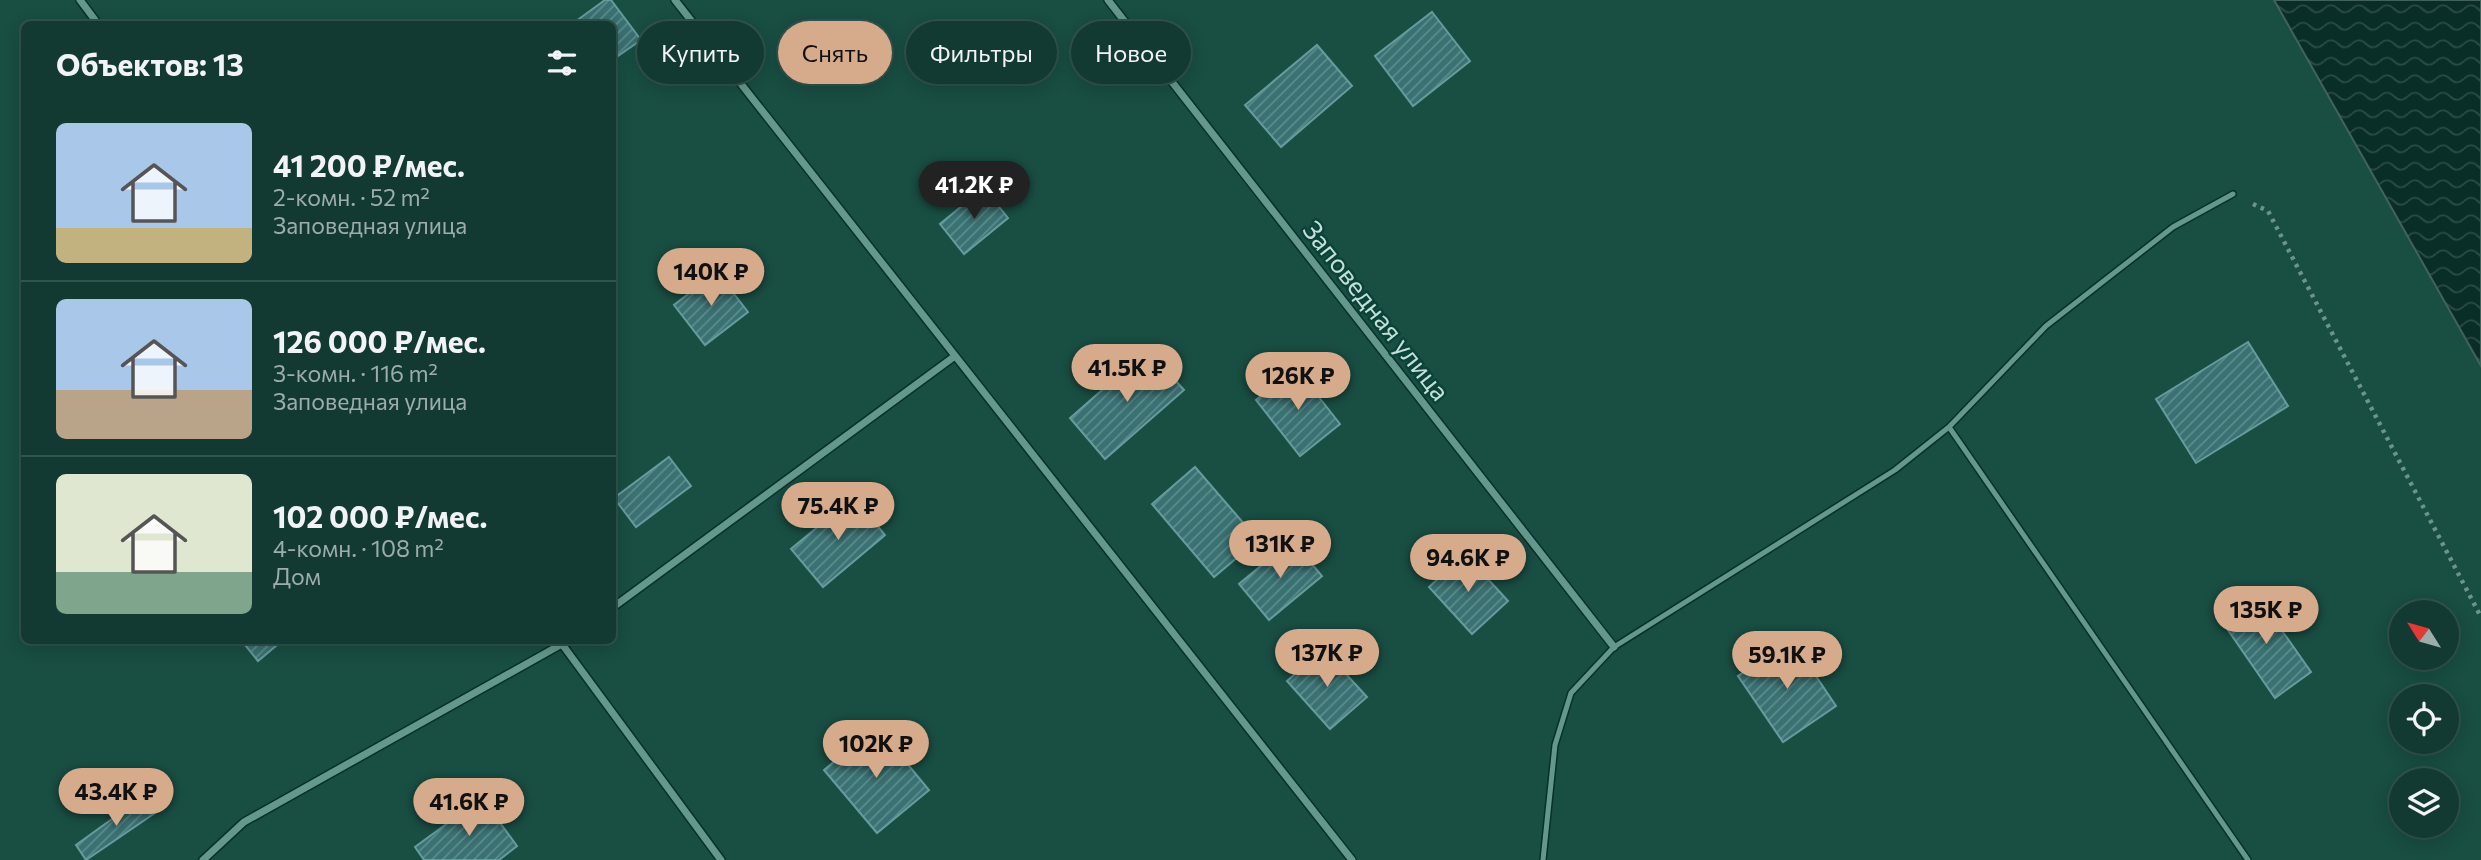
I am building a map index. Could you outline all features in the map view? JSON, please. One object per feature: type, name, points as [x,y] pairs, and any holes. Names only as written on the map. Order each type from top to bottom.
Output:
[{"type":"street","points":[[80,0],[96,21]]},
{"type":"street","points":[[675,0],[1352,860]]},
{"type":"street","name":"Заповедная улица","points":[[1108,0],[1614,647]]},
{"type":"street","points":[[616,605],[955,356]]},
{"type":"street","points":[[203,860],[244,822],[559,644]]},
{"type":"street","points":[[564,644],[721,860]]},
{"type":"lane","points":[[1543,860],[1555,745],[1571,693],[1614,647],[1895,470],[1949,427],[2046,326],[2173,227],[2233,194]]},
{"type":"lane","points":[[1949,427],[2248,860]]},
{"type":"path","points":[[2233,194],[2268,211],[2481,617]]},
{"type":"water","points":[[2274,0],[2481,0],[2481,366]]},
{"type":"building","points":[[605,0],[611,0],[637,35],[637,43],[616,57],[616,21],[576,21]]},
{"type":"building","points":[[1432,12],[1470,61],[1413,106],[1375,56]]},
{"type":"building","points":[[1317,45],[1352,86],[1281,147],[1245,105]]},
{"type":"building","points":[[984,188],[1008,218],[964,254],[940,224]]},
{"type":"building","points":[[717,272],[748,312],[705,345],[674,305]]},
{"type":"building","points":[[2248,342],[2288,406],[2196,463],[2156,399]]},
{"type":"building","points":[[1148,350],[1184,390],[1105,459],[1070,418]]},
{"type":"building","points":[[1296,368],[1340,424],[1300,456],[1256,400]]},
{"type":"building","points":[[669,457],[691,486],[636,527],[616,501],[616,497]]},
{"type":"building","points":[[1195,467],[1258,540],[1214,577],[1152,504]]},
{"type":"building","points":[[854,497],[885,535],[823,587],[791,549]]},
{"type":"building","points":[[1292,540],[1322,576],[1269,620],[1239,584]]},
{"type":"building","points":[[1465,554],[1508,601],[1472,634],[1429,587]]},
{"type":"building","points":[[2257,595],[2311,672],[2275,698],[2221,620]]},
{"type":"building","points":[[1791,639],[1836,706],[1783,742],[1738,676]]},
{"type":"building","points":[[244,644],[278,644],[258,661]]},
{"type":"building","points":[[1323,649],[1367,697],[1330,729],[1287,681]]},
{"type":"building","points":[[876,726],[929,790],[877,833],[824,770]]},
{"type":"building","points":[[144,796],[155,813],[86,860],[76,845]]},
{"type":"building","points":[[482,798],[517,846],[499,860],[424,860],[415,847]]}]
